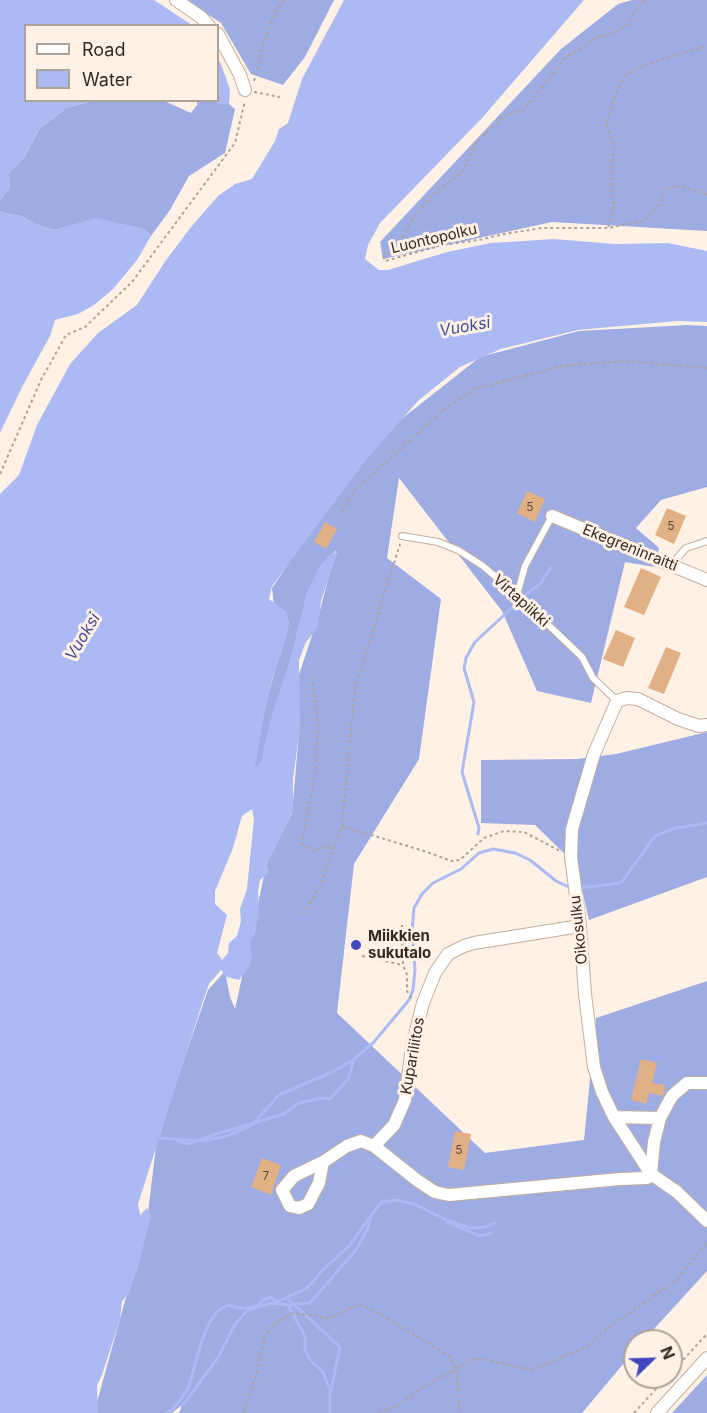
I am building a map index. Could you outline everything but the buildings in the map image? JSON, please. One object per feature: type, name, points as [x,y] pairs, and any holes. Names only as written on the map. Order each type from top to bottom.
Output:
[{"type":"street","points":[[176,0],[207,24]]},
{"type":"street","points":[[219,36],[240,75],[245,90]]},
{"type":"street","name":"Ekegreninraitti","points":[[552,516],[707,580]]},
{"type":"street","points":[[617,701],[627,698],[638,699],[678,719],[699,726],[707,725]]},
{"type":"street","name":"Oikosulku","points":[[617,701],[594,754],[572,829],[570,857],[580,926],[594,1067],[602,1092],[614,1117],[651,1174],[677,1192],[707,1221]]},
{"type":"street","name":"Kupariliitos","points":[[374,1146],[394,1125],[405,1100],[418,1020],[435,973],[448,954],[474,943],[580,926]]},
{"type":"street","points":[[323,1162],[347,1146],[361,1141],[374,1146],[392,1162],[435,1192],[449,1195],[647,1178],[651,1174],[654,1142],[660,1118],[672,1096],[687,1083],[707,1083]]},
{"type":"street","points":[[614,1117],[660,1118]]},
{"type":"street","points":[[657,1413],[707,1358]]},
{"type":"lane","points":[[517,595],[525,566],[552,516]]},
{"type":"lane","name":"Virtapiikki","points":[[402,536],[438,542],[458,550],[483,566],[582,657],[594,678],[617,701]]},
{"type":"lane","points":[[672,564],[686,548],[707,542]]},
{"type":"path","points":[[0,474],[41,380],[66,335],[85,327],[132,282],[236,143],[245,104],[245,90],[254,81],[274,15],[284,0]]},
{"type":"path","name":"Luontopolku","points":[[645,0],[634,12],[627,25],[606,36],[596,37],[583,48],[566,57],[525,109],[504,116],[475,144],[462,173],[434,193],[412,220],[402,238],[383,256],[385,261],[443,245],[542,228],[608,228],[643,221],[656,209],[668,188],[681,186],[707,194]]},
{"type":"path","points":[[608,228],[614,207],[611,176],[614,148],[606,123],[615,95],[626,74],[647,64],[707,46]]},
{"type":"path","points":[[245,90],[280,97]]},
{"type":"path","points":[[342,511],[356,489],[446,408],[474,389],[562,366],[625,361],[707,368]]},
{"type":"path","points":[[303,914],[319,889],[342,826],[355,688],[402,536]]},
{"type":"path","points":[[312,676],[318,723],[316,768],[302,843],[312,851],[334,845]]},
{"type":"path","points":[[342,826],[451,861],[460,860],[484,838],[504,831],[524,832],[570,857]]},
{"type":"path","points":[[402,925],[403,965],[409,995],[412,998]]},
{"type":"path","points":[[362,956],[403,965]]},
{"type":"path","points":[[379,1412],[397,1406],[413,1393],[476,1358],[533,1370],[588,1346],[608,1327],[677,1280],[707,1242]]},
{"type":"path","points":[[244,1413],[265,1336],[274,1325],[293,1313],[329,1318],[361,1305],[375,1311],[451,1357],[455,1368],[459,1413]]},
{"type":"path","points":[[683,1360],[707,1334]]},
{"type":"path","points":[[634,1413],[656,1389]]},
{"type":"shaded area","points":[[186,0],[334,0],[305,57],[283,85],[251,74],[221,23]]},
{"type":"shaded area","points":[[632,0],[707,0],[707,231],[552,222],[383,259],[380,242],[561,49],[618,4]]},
{"type":"shaded area","points":[[89,102],[166,102],[191,113],[197,102],[216,102],[229,104],[235,109],[225,153],[189,176],[170,210],[151,236],[144,229],[96,219],[54,230],[37,225],[20,216],[0,212],[0,201],[10,187],[8,174],[25,156],[40,128],[68,107]]},
{"type":"shaded area","points":[[707,326],[707,487],[661,500],[636,528],[659,548],[655,567],[625,562],[591,703],[537,691],[502,611],[399,478],[387,558],[441,599],[419,759],[354,864],[337,1013],[485,1153],[584,1140],[596,1018],[707,981],[707,1271],[654,1329],[623,1329],[623,1364],[582,1413],[179,1413],[182,1405],[172,1413],[94,1413],[147,1221],[157,1138],[208,990],[225,971],[235,1009],[267,862],[292,813],[300,721],[296,707],[296,684],[319,614],[336,550],[325,563],[261,777],[253,779],[256,738],[289,622],[274,606],[272,588],[314,525],[364,460],[399,421],[480,357],[579,331]]},
{"type":"shaded area","points":[[707,732],[707,877],[589,920],[576,865],[535,825],[481,823],[481,760],[577,759],[616,754]]},
{"type":"shaded area","points":[[707,1375],[707,1413],[672,1413]]},
{"type":"water","points":[[0,0],[154,0],[190,24],[24,24],[24,102],[89,102],[68,107],[40,128],[25,156],[8,174],[10,187],[0,201]]},
{"type":"water","name":"Vuoksi","points":[[344,0],[584,0],[482,118],[380,223],[368,245],[365,259],[379,270],[388,270],[447,252],[491,243],[554,239],[615,244],[668,243],[707,251],[707,322],[677,321],[578,330],[501,349],[460,367],[418,401],[366,460],[272,586],[269,599],[287,612],[289,625],[272,681],[255,767],[261,762],[269,724],[291,656],[307,592],[319,567],[328,556],[338,551],[321,601],[318,627],[306,642],[299,660],[300,728],[293,779],[293,810],[266,864],[269,872],[260,880],[259,912],[255,934],[250,942],[252,954],[250,966],[239,980],[227,977],[221,970],[209,984],[203,1001],[138,1204],[140,1215],[147,1208],[151,1216],[138,1267],[129,1293],[122,1301],[120,1319],[97,1385],[98,1413],[0,1413],[0,494],[19,475],[37,425],[70,364],[98,333],[137,305],[164,263],[218,196],[235,184],[252,179],[275,141],[279,129],[288,123],[302,79]],"holes":[[[252,809],[254,819],[247,889],[240,909],[241,921],[237,936],[229,943],[228,953],[222,960],[217,953],[227,915],[215,904],[215,891],[233,848],[242,816]]]},
{"type":"water","points":[[219,61],[230,90],[229,104],[215,102],[219,102]]},
{"type":"water","points":[[0,212],[20,216],[37,225],[54,230],[96,218],[144,229],[151,236],[137,260],[113,289],[94,305],[78,314],[55,320],[50,336],[0,433]]},
{"type":"waterway","points":[[525,595],[540,584],[551,568]]},
{"type":"waterway","points":[[478,834],[479,828],[462,772],[474,702],[464,668],[466,658],[475,642],[515,605]]},
{"type":"waterway","points":[[579,888],[621,883],[655,836],[676,828],[707,823]]},
{"type":"waterway","points":[[158,1138],[204,1141],[227,1136],[252,1125],[279,1095],[332,1072],[353,1060],[373,1043],[409,1000],[413,990],[414,908],[422,894],[433,883],[461,869],[479,853],[493,849],[515,853],[530,860],[556,881],[569,887]]},
{"type":"waterway","points":[[178,1141],[188,1144],[284,1114],[297,1104],[320,1098],[330,1099],[349,1078],[353,1062]]},
{"type":"waterway","points":[[166,1413],[174,1408],[188,1389],[202,1340],[210,1321],[220,1309],[229,1305],[239,1308],[257,1306],[263,1300],[271,1297],[277,1302],[307,1288],[350,1245],[382,1202],[396,1200],[414,1204],[446,1220],[470,1228],[485,1227],[495,1223]]},
{"type":"waterway","points":[[184,1404],[219,1356],[235,1324],[248,1310],[272,1303],[288,1305],[310,1303],[356,1250],[368,1228],[371,1215]]},
{"type":"waterway","points":[[447,1222],[479,1236],[492,1233]]},
{"type":"waterway","points":[[287,1298],[340,1347],[331,1391]]},
{"type":"waterway","points":[[288,1305],[305,1336],[305,1350],[311,1361],[323,1372],[330,1390],[330,1413]]},
{"type":"place","name":"Miikkien sukutalo","points":[[356,945]]}]
